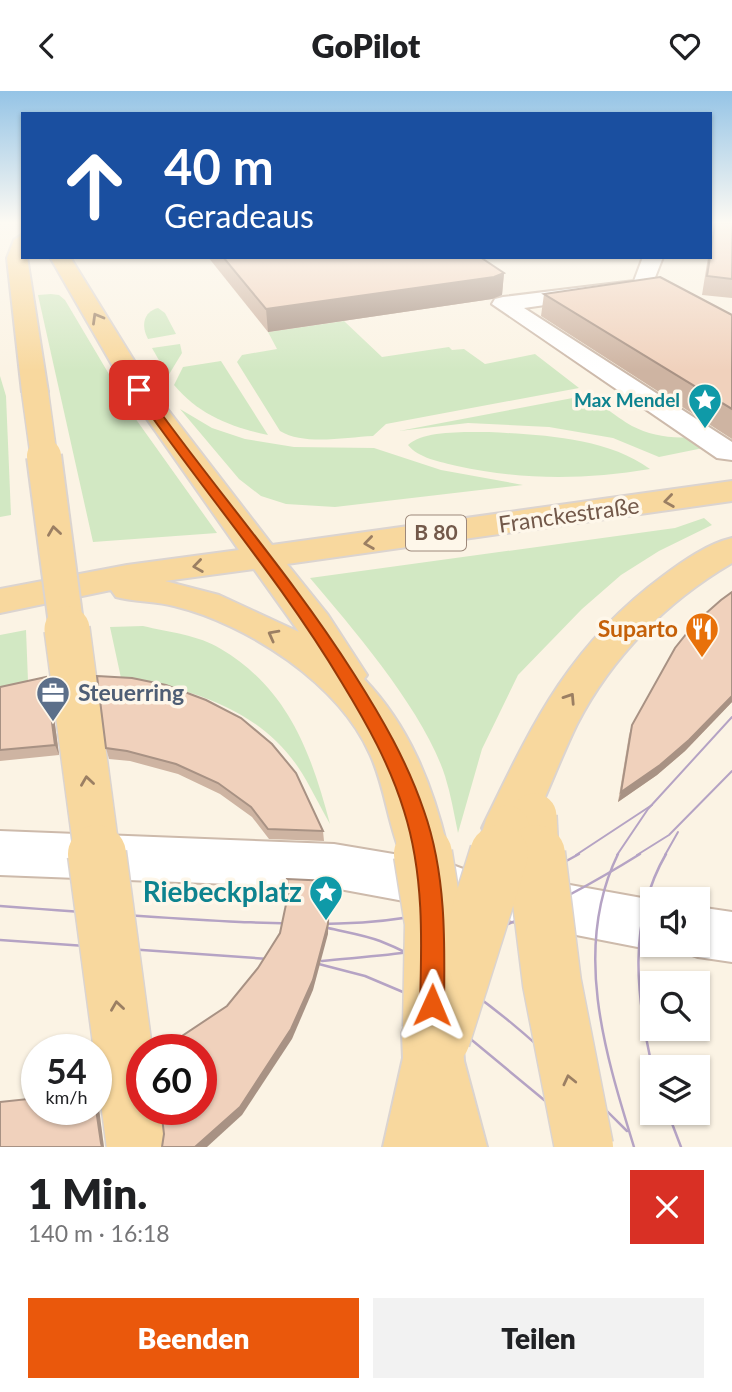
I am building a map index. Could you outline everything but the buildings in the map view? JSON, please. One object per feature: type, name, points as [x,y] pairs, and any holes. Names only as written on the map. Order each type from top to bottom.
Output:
[{"type":"main road","points":[[19,272],[136,1147]]},
{"type":"main road","points":[[69,272],[139,390],[314,624],[387,741],[404,781],[422,845],[434,923],[435,1043],[454,1147]]},
{"type":"main road","name":"Franckestraße","points":[[16,597],[127,576],[732,491]]},
{"type":"main road","points":[[416,1147],[435,1043],[520,822],[539,759],[562,710],[617,635],[664,590],[702,564],[732,548]]},
{"type":"main road","name":"B 80","points":[[16,597],[125,589],[179,595],[220,607],[294,646],[329,673],[365,707]]},
{"type":"main road","points":[[520,822],[536,875],[561,1040],[584,1147]]},
{"type":"street","points":[[648,272],[643,286],[503,304],[729,452]]},
{"type":"street","points":[[0,853],[334,866],[640,923]]},
{"type":"street","points":[[710,933],[732,936]]},
{"type":"green space","points":[[38,295],[59,295],[65,300],[135,418],[217,533],[93,542]]},
{"type":"green space","points":[[158,308],[165,313],[176,334],[148,339],[145,329],[146,316]]},
{"type":"green space","points":[[344,321],[382,357],[449,347],[452,350],[464,349],[485,364],[535,354],[579,388],[386,424],[373,436],[313,439],[290,436],[280,431],[237,362],[242,355],[277,349],[268,332]]},
{"type":"green space","points":[[180,344],[182,353],[168,376],[152,348]]},
{"type":"green space","points":[[221,361],[268,435],[216,418],[194,404],[174,385],[183,367]]},
{"type":"green space","points":[[0,376],[6,396],[11,515],[0,517]]},
{"type":"green space","points":[[578,397],[600,405],[632,426],[647,432],[673,437],[697,436],[713,446],[659,457],[613,438],[549,427],[468,423],[399,431]]},
{"type":"green space","points":[[180,409],[212,428],[245,439],[294,447],[374,448],[441,470],[523,485],[335,507],[286,504],[261,496],[239,479]]},
{"type":"green space","points":[[489,432],[551,437],[593,444],[633,458],[650,469],[577,477],[505,474],[437,461],[418,453],[408,445],[435,434]]},
{"type":"green space","points":[[704,518],[712,525],[659,551],[621,575],[582,609],[518,675],[482,749],[458,833],[445,776],[421,725],[386,672],[310,578],[675,528]]},
{"type":"green space","points":[[143,626],[212,644],[244,665],[264,683],[294,724],[323,797],[330,824],[298,767],[263,729],[242,715],[195,695],[171,687],[121,678],[110,627]]},
{"type":"green space","points":[[26,630],[28,681],[0,687],[0,635]]},
{"type":"tram line","points":[[651,806],[732,717]]},
{"type":"tram line","points":[[637,855],[669,835],[732,771]]},
{"type":"tram line","points":[[576,855],[651,806]]},
{"type":"tram line","points":[[617,855],[651,806]]},
{"type":"tram line","points":[[665,855],[678,832]]},
{"type":"tram line","points":[[0,906],[240,922],[333,924],[380,921],[426,914],[486,897],[524,882],[579,854]]},
{"type":"tram line","points":[[611,871],[618,854]]},
{"type":"tram line","points":[[611,871],[640,854]]},
{"type":"tram line","points":[[650,1055],[639,988],[640,933],[645,906],[666,854]]},
{"type":"tram line","points":[[404,953],[454,943],[515,921],[611,871]]},
{"type":"tram line","points":[[611,871],[604,890],[597,926],[595,963],[598,1000],[613,1075],[634,1147]]},
{"type":"tram line","points":[[328,928],[380,941],[404,953]]},
{"type":"tram line","points":[[0,940],[311,962],[365,976],[410,995],[444,1017],[555,1109],[590,1147]]},
{"type":"tram line","points":[[322,961],[404,953]]},
{"type":"tram line","points":[[404,953],[448,976],[512,1024],[627,1131]]},
{"type":"tram line","points":[[673,1125],[681,1147]]},
{"type":"place","name":"Max Mendel","points":[[705,430]]},
{"type":"place","name":"Suparto","points":[[702,659]]},
{"type":"place","name":"Steuerring","points":[[53,723]]},
{"type":"place","name":"Riebeckplatz","points":[[326,922]]},
{"type":"route","points":[[139,390],[314,624],[387,741],[415,812],[422,845],[434,923],[432,1005]]}]
